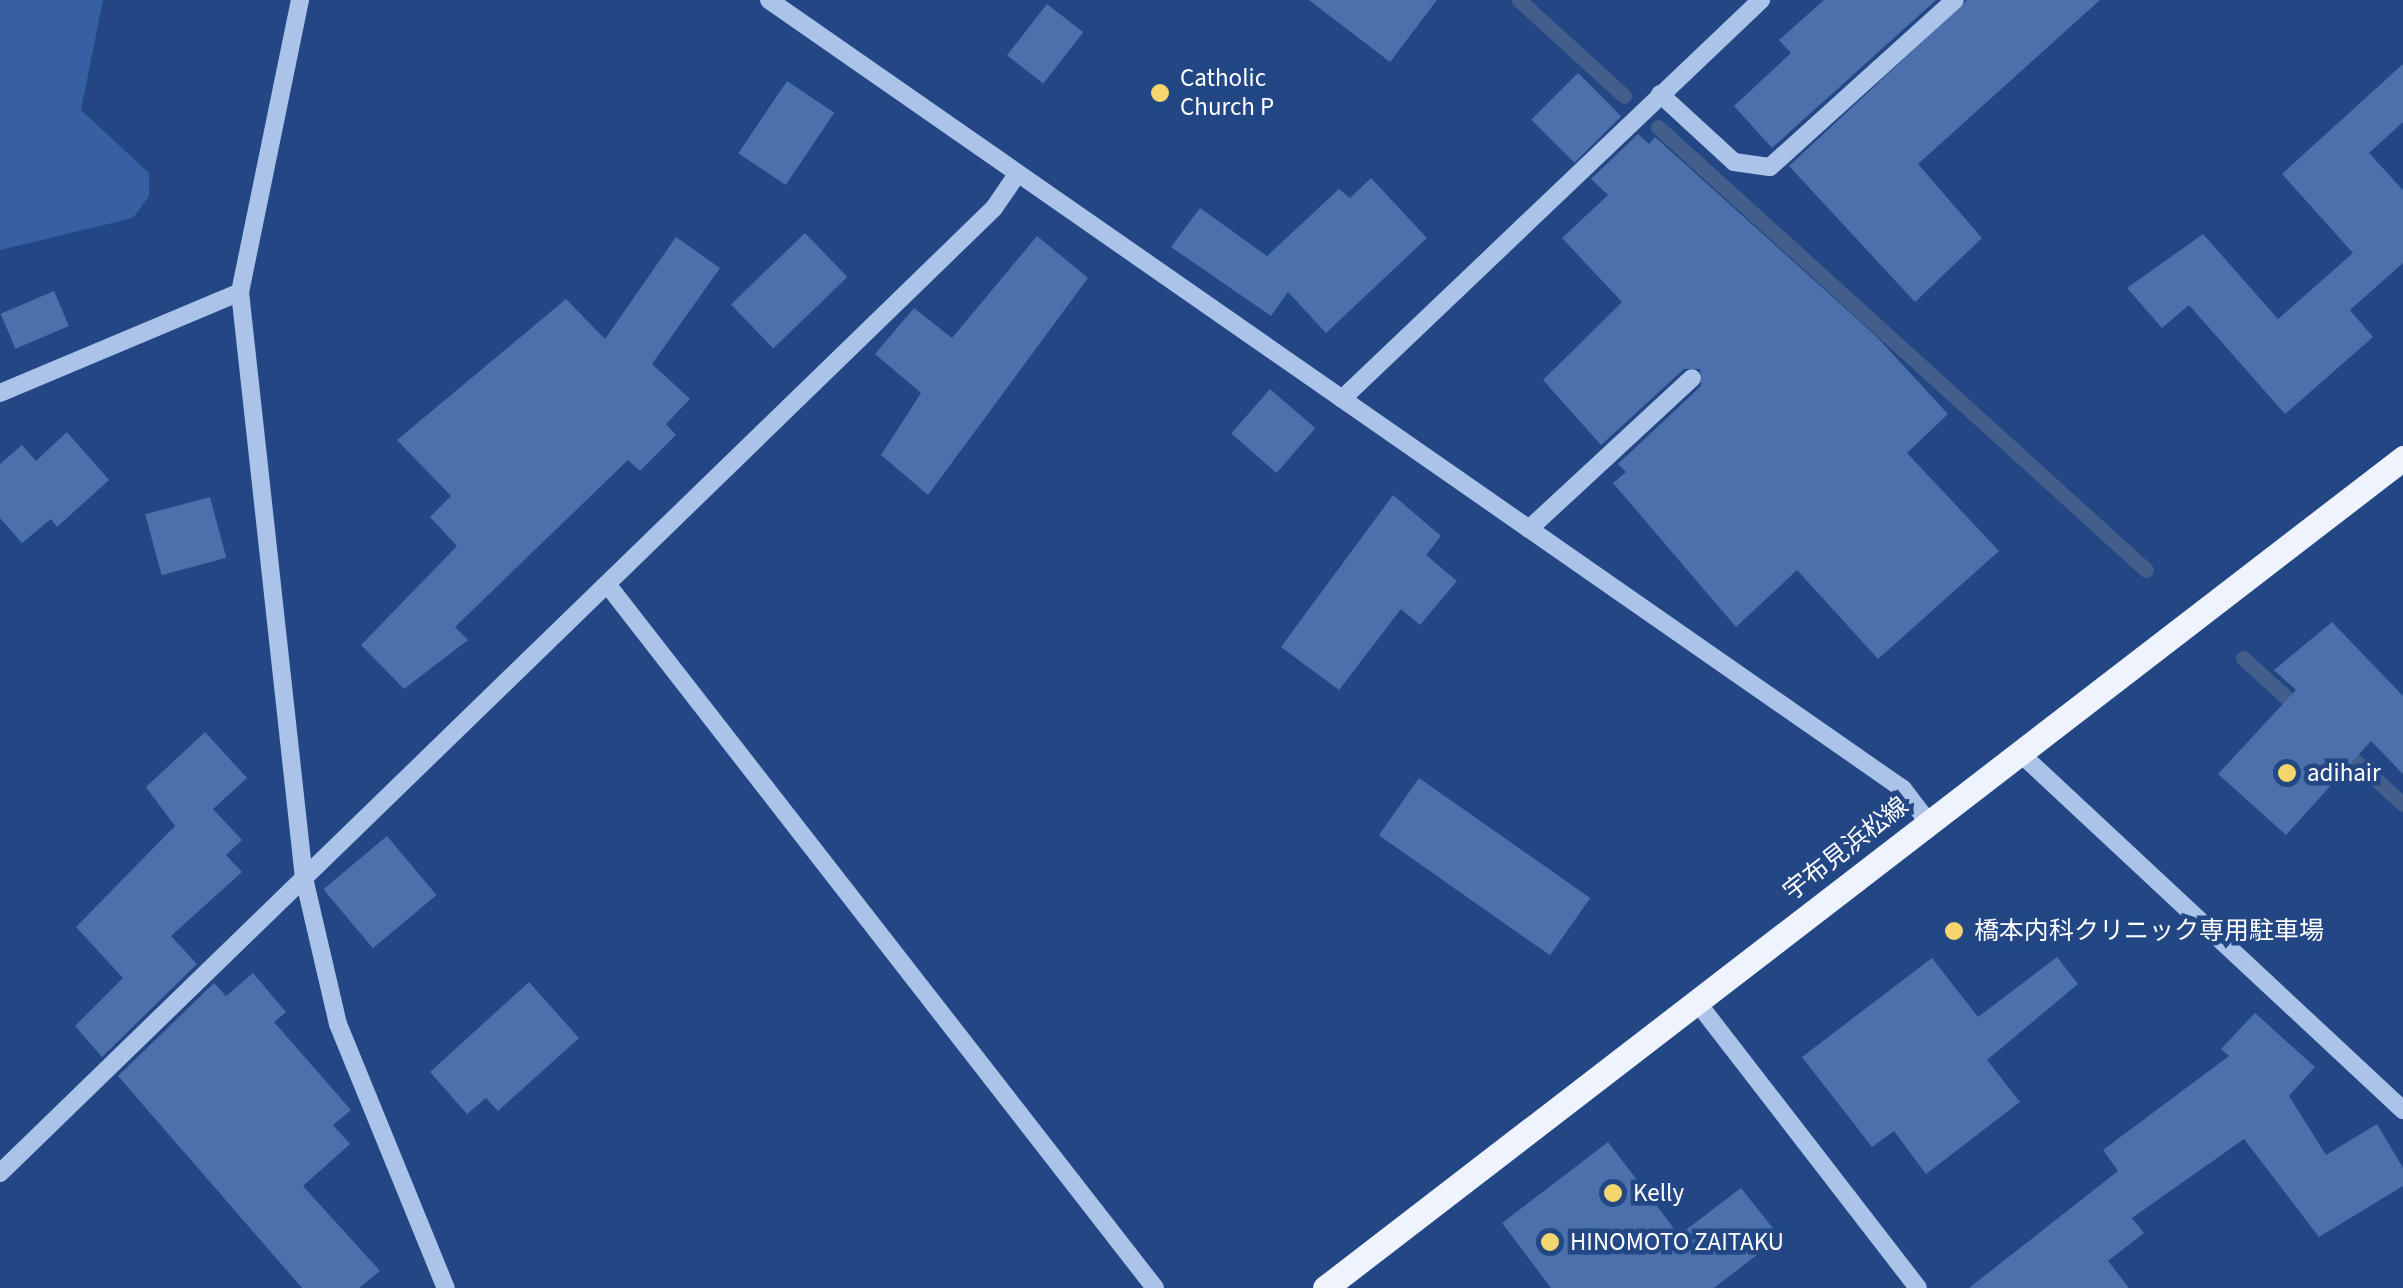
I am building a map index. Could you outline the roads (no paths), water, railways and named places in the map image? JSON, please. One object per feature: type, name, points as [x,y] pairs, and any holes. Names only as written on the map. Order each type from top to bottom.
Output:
[{"type":"main road","name":"宇布見浜松線","points":[[1326,1288],[2403,458]]},
{"type":"street","points":[[300,0],[240,292],[304,878],[338,1024],[446,1288]]},
{"type":"street","points":[[1342,399],[1761,0]]},
{"type":"street","points":[[1660,94],[1734,162],[1770,167],[1956,0]]},
{"type":"street","points":[[777,2],[1903,790],[1929,823]]},
{"type":"street","points":[[0,1172],[994,208],[1018,173]]},
{"type":"street","points":[[0,394],[240,292]]},
{"type":"street","points":[[1529,529],[1692,378]]},
{"type":"street","points":[[607,584],[1155,1288]]},
{"type":"street","points":[[2020,753],[2403,1110]]},
{"type":"street","points":[[1698,1002],[1918,1288]]},
{"type":"waterway","points":[[1519,0],[1624,96]]},
{"type":"waterway","points":[[1658,127],[2146,570]]},
{"type":"waterway","points":[[2243,658],[2300,710]]},
{"type":"waterway","points":[[2339,746],[2403,804]]},
{"type":"place","name":"Catholic Church P","points":[[1160,93]]},
{"type":"place","name":"adihair","points":[[2287,773]]},
{"type":"place","name":"橋本内科クリニック専用駐車場","points":[[1954,931]]},
{"type":"place","name":"Kelly","points":[[1613,1193]]},
{"type":"place","name":"HINOMOTO ZAITAKU","points":[[1550,1242]]}]
